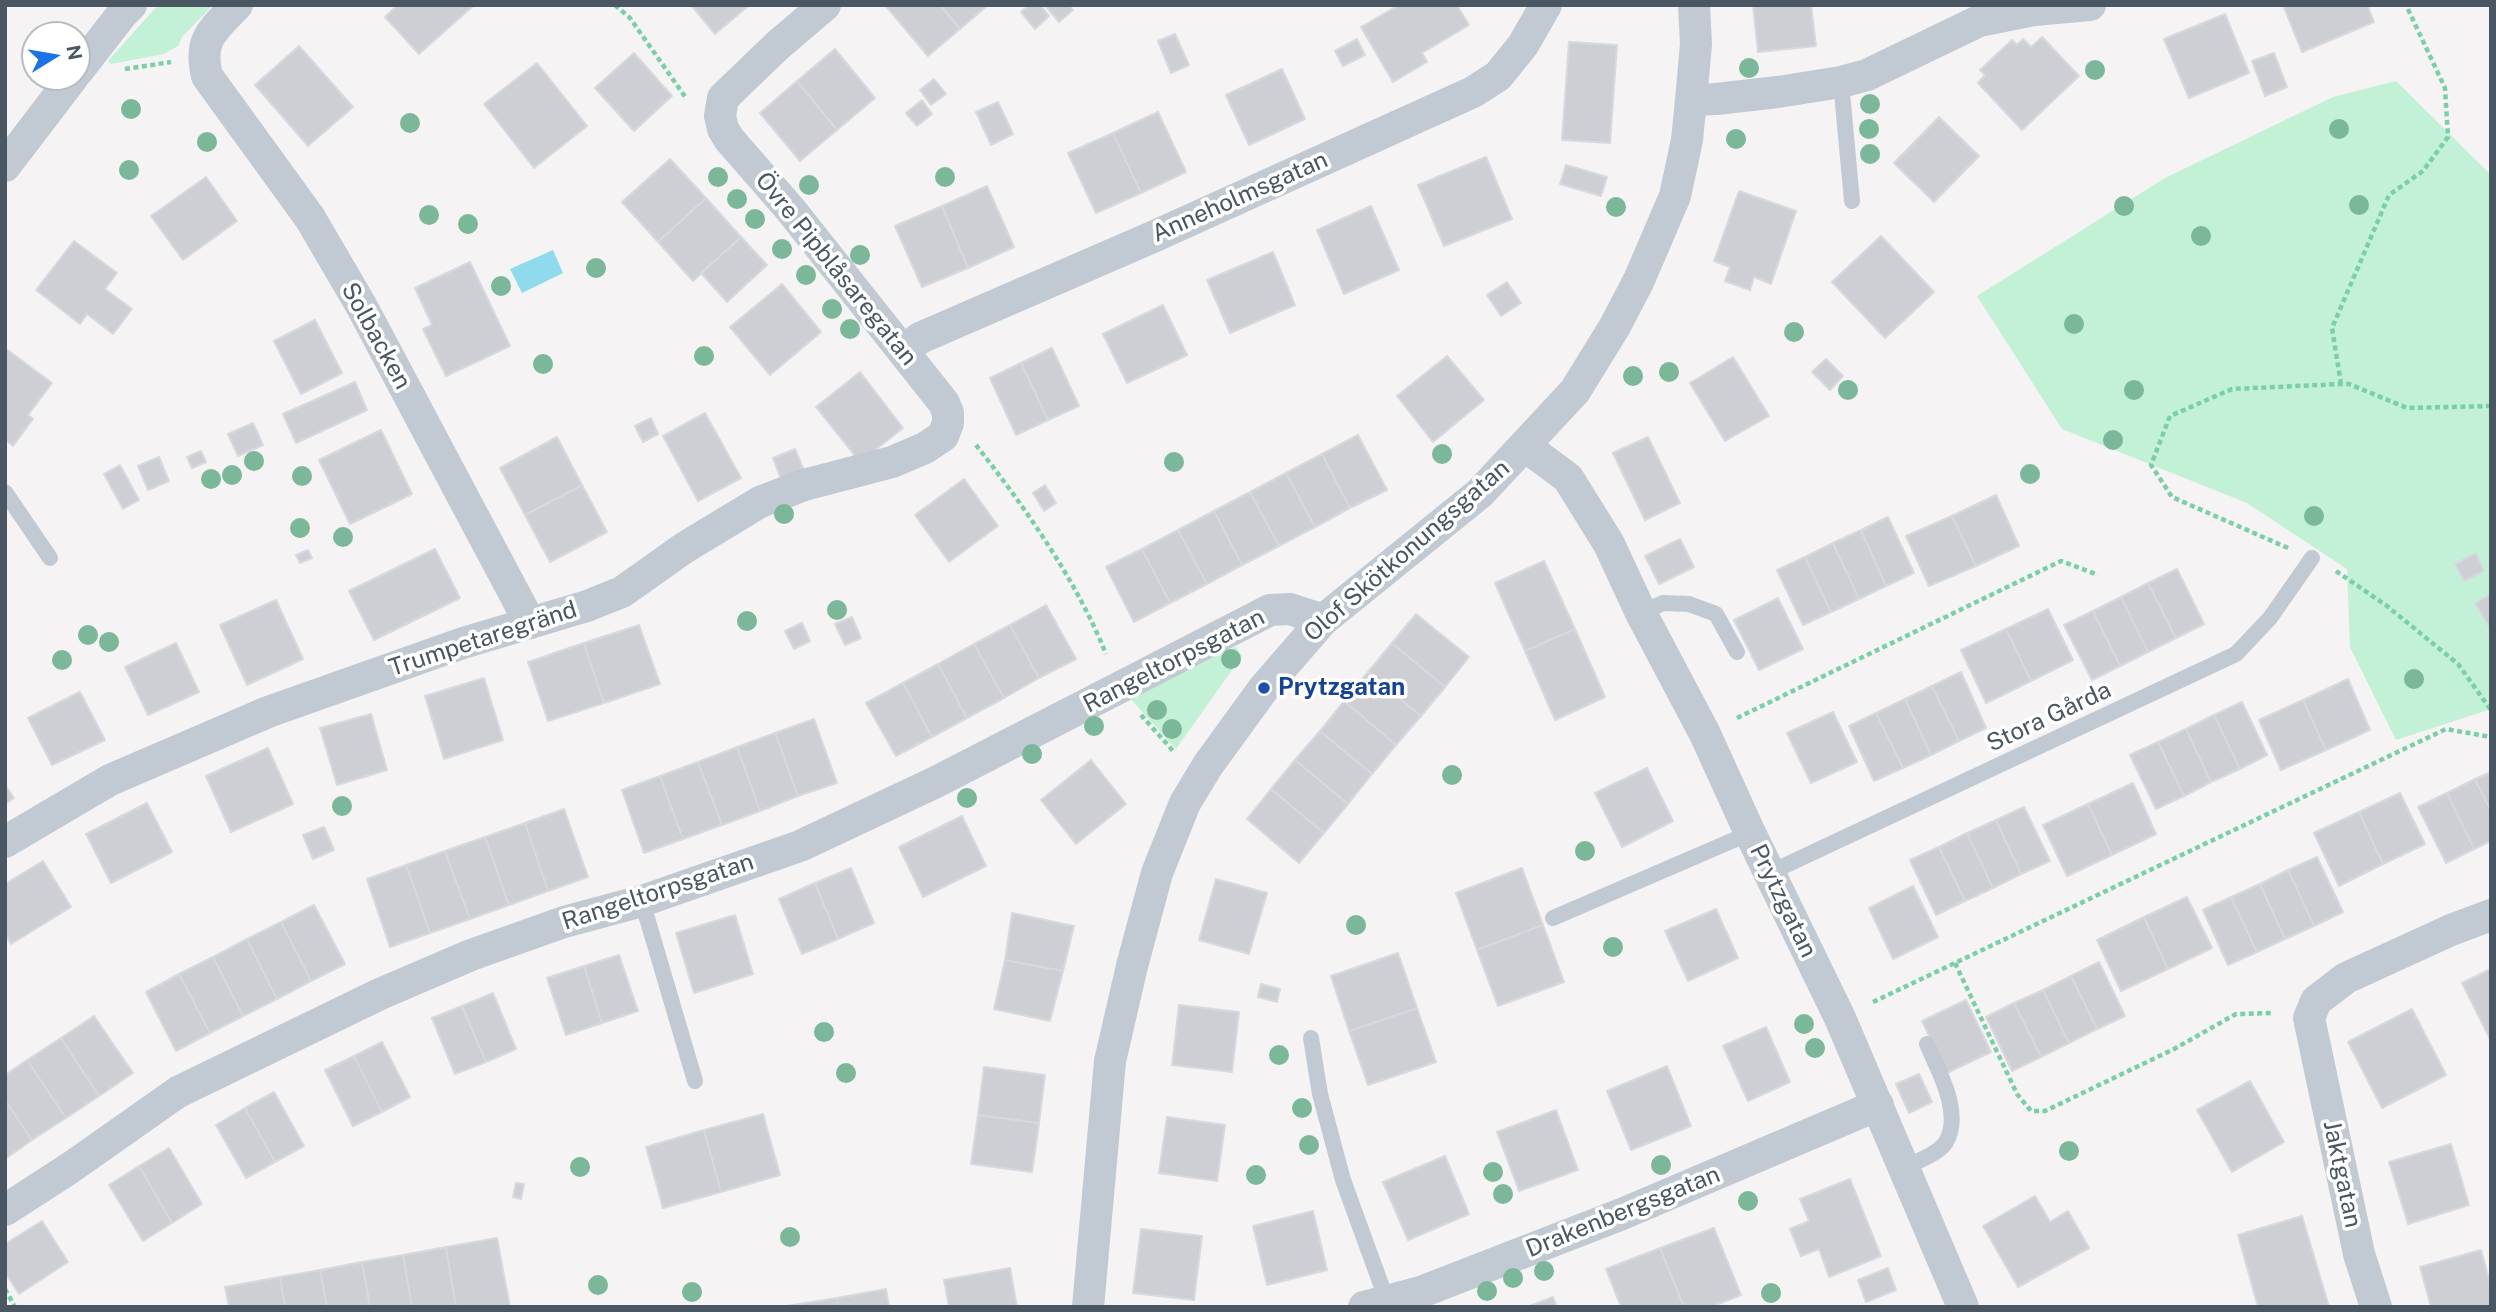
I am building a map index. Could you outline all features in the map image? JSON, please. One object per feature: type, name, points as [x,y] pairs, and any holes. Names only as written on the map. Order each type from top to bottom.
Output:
[{"type":"street","points":[[91,54],[131,5]]},
{"type":"street","points":[[204,62],[207,36],[237,5]]},
{"type":"street","name":"Övre Pipblåsaregatan","points":[[825,5],[723,98],[720,116],[723,129],[944,403],[948,422]]},
{"type":"street","name":"Anneholmsgatan","points":[[903,351],[920,338],[1155,236],[1473,92],[1499,76],[1523,45],[1546,5]]},
{"type":"street","name":"Olof Skötkonungsgatan","points":[[1088,1307],[1110,1061],[1132,963],[1157,873],[1185,803],[1208,765],[1264,688],[1323,620],[1480,493],[1575,391],[1615,326],[1649,260],[1675,196],[1687,140],[1691,100],[1696,44],[1694,5]]},
{"type":"street","points":[[1691,100],[1778,92],[1841,82],[1867,75],[1979,21],[2034,10],[2090,5]]},
{"type":"street","name":"Solbacken","points":[[204,62],[207,76],[310,218],[362,307],[530,622]]},
{"type":"street","points":[[5,166],[62,91]]},
{"type":"street","name":"Trumpetaregränd","points":[[5,842],[110,780],[263,714],[463,643],[587,606],[622,592],[684,548],[760,502],[804,485],[892,462],[943,436],[948,422]]},
{"type":"street","name":"Prytzgatan","points":[[1525,446],[1568,478],[1609,544],[1641,613],[1705,734],[1840,1018],[1963,1307]]},
{"type":"street","name":"Rangeltorpsgatan","points":[[5,1210],[178,1092],[380,995],[471,955],[564,922],[642,901],[800,846],[936,782],[1269,610],[1290,609],[1323,620]]},
{"type":"street","points":[[2311,1028],[2316,1001],[2346,978],[2451,930],[2491,915]]},
{"type":"street","name":"Jaktgatan","points":[[2311,1028],[2359,1254],[2376,1307]]},
{"type":"street","name":"Drakenbergsgatan","points":[[1376,1304],[1421,1292],[1622,1214],[1878,1105]]},
{"type":"lane","points":[[1841,82],[1852,201]]},
{"type":"lane","points":[[5,492],[50,558]]},
{"type":"lane","name":"Stora Gårda","points":[[1769,873],[2236,654],[2270,618],[2312,558]]},
{"type":"lane","points":[[1641,613],[1663,603],[1689,604],[1716,614],[1737,652]]},
{"type":"lane","points":[[1553,918],[1750,833]]},
{"type":"lane","points":[[642,901],[695,1082]]},
{"type":"lane","points":[[1311,1038],[1320,1094],[1376,1304]]},
{"type":"lane","points":[[1905,1167],[1929,1156],[1946,1142],[1952,1115],[1948,1093],[1927,1044]]},
{"type":"path","points":[[615,5],[630,18],[689,102]]},
{"type":"path","points":[[2341,384],[2332,328],[2389,195],[2423,171],[2448,137],[2445,88],[2406,5]]},
{"type":"path","points":[[91,73],[163,61],[204,62]]},
{"type":"path","points":[[2491,407],[2407,408],[2348,384],[2232,389],[2170,416],[2151,465],[2172,497],[2268,541],[2323,562],[2387,606],[2458,664],[2491,710]]},
{"type":"path","points":[[976,445],[1017,498],[1093,621],[1126,700],[1179,757]]},
{"type":"path","points":[[1705,734],[2061,561],[2098,575]]},
{"type":"path","points":[[1840,1018],[2446,729],[2491,737]]},
{"type":"path","points":[[1955,963],[2017,1094],[2031,1111],[2045,1111],[2174,1049],[2236,1014],[2264,1011],[2311,1028]]},
{"type":"path","points":[[5,1289],[15,1307]]},
{"type":"green space","points":[[158,5],[213,5],[182,37],[178,46],[164,54],[111,64],[108,61]]},
{"type":"green space","points":[[2396,81],[2491,175],[2491,709],[2396,740],[2350,647],[2347,569],[2247,503],[2062,429],[1977,296],[2165,178],[2333,97]]},
{"type":"green space","points":[[1236,647],[1242,656],[1176,749],[1129,697]]},
{"type":"water","points":[[553,250],[563,273],[522,293],[510,269]]},
{"type":"building","points":[[398,5],[473,6],[419,54],[385,17]]},
{"type":"building","points":[[691,5],[746,5],[747,7],[715,34]]},
{"type":"building","points":[[885,5],[940,5],[960,29],[928,56]]},
{"type":"building","points":[[940,5],[988,5],[960,29]]},
{"type":"building","points":[[1029,5],[1040,5],[1049,16],[1035,29],[1021,12]]},
{"type":"building","points":[[1045,5],[1069,5],[1073,10],[1059,22]]},
{"type":"building","points":[[1399,5],[1457,5],[1469,25],[1422,53],[1427,62],[1393,82],[1361,27]]},
{"type":"building","points":[[1753,5],[1811,5],[1816,46],[1758,52]]},
{"type":"building","points":[[2283,5],[2367,5],[2374,22],[2302,52]]},
{"type":"building","points":[[2225,14],[2249,73],[2189,98],[2164,39]]},
{"type":"building","points":[[1175,34],[1189,65],[1171,73],[1158,41]]},
{"type":"building","points":[[2042,37],[2079,76],[2022,130],[1978,83],[1985,75],[1980,70],[2012,40],[2017,45],[2023,39],[2031,47]]},
{"type":"building","points":[[1357,39],[1365,55],[1343,66],[1335,51]]},
{"type":"building","points":[[1569,42],[1617,45],[1610,143],[1562,140]]},
{"type":"building","points":[[299,46],[353,107],[308,146],[255,85]]},
{"type":"building","points":[[835,49],[875,98],[837,130],[797,81]]},
{"type":"building","points":[[634,53],[672,96],[634,131],[595,88]]},
{"type":"building","points":[[2274,53],[2287,87],[2265,96],[2252,61]]},
{"type":"building","points":[[537,63],[587,126],[534,168],[484,104]]},
{"type":"building","points":[[1282,69],[1305,119],[1249,145],[1226,95]]},
{"type":"building","points":[[934,79],[946,94],[931,105],[920,90]]},
{"type":"building","points":[[797,81],[837,130],[800,161],[760,113]]},
{"type":"building","points":[[922,100],[932,114],[917,126],[906,113]]},
{"type":"building","points":[[998,102],[1013,134],[991,145],[976,112]]},
{"type":"building","points":[[1158,112],[1186,172],[1141,193],[1113,133]]},
{"type":"building","points":[[1939,117],[1979,156],[1934,202],[1894,163]]},
{"type":"building","points":[[1113,133],[1141,193],[1096,213],[1068,153]]},
{"type":"building","points":[[1486,157],[1512,219],[1444,246],[1418,185]]},
{"type":"building","points":[[670,159],[706,198],[658,242],[622,202]]},
{"type":"building","points":[[1566,165],[1607,177],[1601,196],[1560,184]]},
{"type":"building","points":[[206,177],[237,221],[183,260],[151,216]]},
{"type":"building","points":[[987,186],[1014,247],[968,268],[942,206]]},
{"type":"building","points":[[1739,191],[1796,211],[1771,284],[1754,277],[1750,290],[1725,281],[1730,267],[1714,261]]},
{"type":"building","points":[[706,198],[741,237],[693,281],[658,242]]},
{"type":"building","points":[[942,206],[968,268],[922,287],[895,226]]},
{"type":"building","points":[[1371,206],[1399,270],[1344,294],[1317,230]]},
{"type":"building","points":[[1881,236],[1934,292],[1885,338],[1832,282]]},
{"type":"building","points":[[741,237],[767,265],[727,302],[701,273]]},
{"type":"building","points":[[74,241],[117,273],[105,289],[132,309],[113,334],[87,314],[80,324],[36,290]]},
{"type":"building","points":[[1273,252],[1295,305],[1230,333],[1207,280]]},
{"type":"building","points":[[470,262],[510,346],[446,376],[423,329],[432,325],[415,288]]},
{"type":"building","points":[[1507,282],[1521,303],[1501,316],[1487,295]]},
{"type":"building","points":[[782,284],[821,332],[770,375],[730,327]]},
{"type":"building","points":[[1163,305],[1187,355],[1127,383],[1103,334]]},
{"type":"building","points":[[315,320],[342,373],[301,394],[274,341]]},
{"type":"building","points":[[5,348],[52,383],[28,415],[33,419],[13,446],[5,440]]},
{"type":"building","points":[[1052,348],[1079,406],[1048,420],[1021,363]]},
{"type":"building","points":[[1447,356],[1484,400],[1433,442],[1397,396]]},
{"type":"building","points":[[1733,357],[1769,416],[1725,441],[1690,383]]},
{"type":"building","points":[[1826,359],[1843,376],[1830,390],[1812,372]]},
{"type":"building","points":[[1021,363],[1048,420],[1016,435],[990,378]]},
{"type":"building","points":[[860,372],[903,428],[860,462],[816,407]]},
{"type":"building","points":[[355,382],[367,410],[296,443],[283,414]]},
{"type":"building","points":[[705,413],[741,478],[698,501],[663,436]]},
{"type":"building","points":[[651,418],[658,434],[643,442],[635,426]]},
{"type":"building","points":[[253,423],[263,445],[238,456],[228,434]]},
{"type":"building","points":[[381,430],[412,494],[350,524],[319,460]]},
{"type":"building","points":[[1358,435],[1387,490],[1350,508],[1322,454]]},
{"type":"building","points":[[557,437],[582,485],[525,515],[500,468]]},
{"type":"building","points":[[1648,437],[1680,503],[1645,520],[1613,453]]},
{"type":"building","points":[[795,449],[805,473],[782,482],[773,458]]},
{"type":"building","points":[[201,451],[206,462],[192,468],[187,457]]},
{"type":"building","points":[[1322,454],[1350,508],[1315,527],[1286,473]]},
{"type":"building","points":[[159,457],[169,481],[148,490],[138,466]]},
{"type":"building","points":[[120,465],[139,500],[123,509],[104,474]]},
{"type":"building","points":[[1286,473],[1315,527],[1279,546],[1250,492]]},
{"type":"building","points":[[964,479],[998,526],[949,562],[915,515]]},
{"type":"building","points":[[582,485],[607,532],[550,562],[525,515]]},
{"type":"building","points":[[1045,485],[1056,503],[1044,511],[1033,493]]},
{"type":"building","points":[[1250,492],[1279,546],[1242,565],[1214,511]]},
{"type":"building","points":[[1996,495],[2019,546],[1976,566],[1952,516]]},
{"type":"building","points":[[1214,511],[1242,565],[1207,584],[1178,530]]},
{"type":"building","points":[[1952,516],[1976,566],[1929,586],[1906,536]]},
{"type":"building","points":[[1888,517],[1914,573],[1886,586],[1861,530]]},
{"type":"building","points":[[1178,530],[1207,584],[1170,603],[1142,549]]},
{"type":"building","points":[[1861,530],[1886,586],[1859,599],[1833,543]]},
{"type":"building","points":[[1680,539],[1694,567],[1659,584],[1645,556]]},
{"type":"building","points":[[1833,543],[1859,599],[1831,612],[1805,557]]},
{"type":"building","points":[[435,549],[460,598],[374,640],[349,591]]},
{"type":"building","points":[[1142,549],[1170,603],[1134,622],[1106,567]]},
{"type":"building","points":[[308,550],[312,558],[300,563],[296,555]]},
{"type":"building","points":[[2476,553],[2484,571],[2464,581],[2455,564]]},
{"type":"building","points":[[1805,557],[1831,612],[1803,625],[1777,570]]},
{"type":"building","points":[[1544,561],[1575,629],[1525,651],[1495,583]]},
{"type":"building","points":[[2177,569],[2204,624],[2176,638],[2148,583]]},
{"type":"building","points":[[2148,583],[2176,638],[2148,652],[2121,597]]},
{"type":"building","points":[[2491,594],[2491,630],[2475,603]]},
{"type":"building","points":[[2121,597],[2148,652],[2120,666],[2093,611]]},
{"type":"building","points":[[1778,598],[1803,649],[1759,670],[1734,620]]},
{"type":"building","points":[[276,600],[303,659],[247,685],[220,625]]},
{"type":"building","points":[[1046,605],[1076,659],[1039,678],[1010,625]]},
{"type":"building","points":[[2048,609],[2073,660],[2031,681],[2006,629]]},
{"type":"building","points":[[2093,611],[2120,666],[2092,680],[2064,625]]},
{"type":"building","points":[[1416,614],[1469,657],[1445,687],[1392,643]]},
{"type":"building","points":[[852,617],[861,638],[845,645],[835,624]]},
{"type":"building","points":[[802,623],[810,641],[794,649],[785,631]]},
{"type":"building","points":[[639,625],[660,684],[604,703],[584,643]]},
{"type":"building","points":[[1010,625],[1039,678],[1004,698],[974,644]]},
{"type":"building","points":[[1575,629],[1605,697],[1555,720],[1525,651]]},
{"type":"building","points":[[2006,629],[2031,681],[1986,703],[1961,650]]},
{"type":"building","points":[[176,643],[199,692],[148,715],[125,667]]},
{"type":"building","points":[[584,643],[604,703],[548,721],[528,662]]},
{"type":"building","points":[[1392,643],[1445,687],[1421,716],[1368,672]]},
{"type":"building","points":[[974,644],[1004,698],[967,718],[938,664]]},
{"type":"building","points":[[938,664],[967,718],[932,737],[903,683]]},
{"type":"building","points":[[1368,672],[1421,716],[1396,745],[1344,701]]},
{"type":"building","points":[[1961,672],[1986,728],[1959,741],[1932,686]]},
{"type":"building","points":[[484,678],[503,740],[444,759],[425,696]]},
{"type":"building","points":[[2348,679],[2370,730],[2326,750],[2303,700]]},
{"type":"building","points":[[903,683],[932,737],[896,756],[866,703]]},
{"type":"building","points":[[1932,686],[1959,741],[1931,755],[1905,699]]},
{"type":"building","points":[[80,692],[105,740],[52,765],[28,718]]},
{"type":"building","points":[[1905,699],[1931,755],[1903,768],[1876,713]]},
{"type":"building","points":[[2303,700],[2326,750],[2281,770],[2259,720]]},
{"type":"building","points":[[1344,701],[1396,745],[1372,774],[1320,731]]},
{"type":"building","points":[[2242,702],[2267,755],[2240,769],[2214,715]]},
{"type":"building","points":[[1833,712],[1857,762],[1811,783],[1787,733]]},
{"type":"building","points":[[1876,713],[1903,768],[1874,781],[1849,726]]},
{"type":"building","points":[[371,714],[387,770],[337,785],[320,728]]},
{"type":"building","points":[[2214,715],[2240,769],[2211,782],[2186,729]]},
{"type":"building","points":[[814,719],[837,783],[798,796],[775,733]]},
{"type":"building","points":[[2186,729],[2211,782],[2184,796],[2158,742]]},
{"type":"building","points":[[1320,731],[1372,774],[1348,804],[1295,760]]},
{"type":"building","points":[[775,733],[798,796],[760,811],[737,747]]},
{"type":"building","points":[[2158,742],[2184,796],[2156,809],[2130,755]]},
{"type":"building","points":[[737,747],[760,811],[722,825],[698,762]]},
{"type":"building","points":[[268,748],[293,804],[231,832],[206,776]]},
{"type":"building","points":[[1091,760],[1126,804],[1076,844],[1041,800]]},
{"type":"building","points":[[1295,760],[1348,804],[1324,833],[1271,789]]},
{"type":"building","points":[[698,762],[722,825],[683,839],[660,776]]},
{"type":"building","points":[[1647,768],[1673,821],[1622,847],[1595,793]]},
{"type":"building","points":[[2491,772],[2491,811],[2475,779]]},
{"type":"building","points":[[660,776],[683,839],[644,853],[622,790]]},
{"type":"building","points":[[2475,779],[2491,811],[2491,841],[2474,849],[2447,793]]},
{"type":"building","points":[[2133,783],[2156,834],[2112,855],[2088,804]]},
{"type":"building","points":[[5,785],[14,798],[5,804]]},
{"type":"building","points":[[1271,789],[1324,833],[1299,863],[1247,819]]},
{"type":"building","points":[[2400,793],[2425,844],[2383,864],[2359,812]]},
{"type":"building","points":[[2447,793],[2474,849],[2446,863],[2418,807]]},
{"type":"building","points":[[147,803],[172,852],[111,883],[86,834]]},
{"type":"building","points":[[2088,804],[2112,855],[2067,876],[2043,825]]},
{"type":"building","points":[[2024,807],[2050,861],[2021,874],[1996,820]]},
{"type":"building","points":[[564,809],[588,877],[548,891],[525,823]]},
{"type":"building","points":[[2359,812],[2383,864],[2339,886],[2314,833]]},
{"type":"building","points":[[962,816],[986,866],[923,897],[899,847]]},
{"type":"building","points":[[1996,820],[2021,874],[1993,888],[1967,833]]},
{"type":"building","points":[[525,823],[548,891],[509,905],[485,837]]},
{"type":"building","points":[[324,827],[334,850],[313,859],[303,835]]},
{"type":"building","points":[[1967,833],[1993,888],[1965,901],[1939,847]]},
{"type":"building","points":[[485,837],[509,905],[470,919],[445,851]]},
{"type":"building","points":[[1939,847],[1965,901],[1936,915],[1910,860]]},
{"type":"building","points":[[445,851],[470,919],[430,933],[406,865]]},
{"type":"building","points":[[2317,857],[2343,912],[2314,926],[2288,870]]},
{"type":"building","points":[[43,861],[71,907],[11,944],[5,934],[5,884]]},
{"type":"building","points":[[406,865],[430,933],[390,947],[367,879]]},
{"type":"building","points":[[851,868],[874,923],[838,939],[815,883]]},
{"type":"building","points":[[1522,868],[1543,925],[1477,950],[1456,893]]},
{"type":"building","points":[[2288,870],[2314,926],[2285,939],[2260,884]]},
{"type":"building","points":[[1216,879],[1267,893],[1249,954],[1199,940]]},
{"type":"building","points":[[815,883],[838,939],[802,954],[779,899]]},
{"type":"building","points":[[2260,884],[2285,939],[2257,952],[2231,897]]},
{"type":"building","points":[[1913,886],[1938,937],[1893,959],[1869,908]]},
{"type":"building","points":[[2187,897],[2212,948],[2168,969],[2144,917]]},
{"type":"building","points":[[2231,897],[2257,952],[2228,965],[2203,910]]},
{"type":"building","points":[[314,905],[345,964],[311,981],[281,922]]},
{"type":"building","points":[[1716,909],[1738,958],[1688,981],[1665,931]]},
{"type":"building","points":[[1012,913],[1074,926],[1063,971],[1005,960]]},
{"type":"building","points":[[735,915],[753,974],[694,993],[676,933]]},
{"type":"building","points":[[2144,917],[2168,969],[2121,991],[2097,940]]},
{"type":"building","points":[[281,922],[311,981],[277,999],[247,939]]},
{"type":"building","points":[[1543,925],[1564,982],[1498,1006],[1477,950]]},
{"type":"building","points":[[247,939],[277,999],[243,1016],[213,957]]},
{"type":"building","points":[[1398,953],[1417,1008],[1349,1031],[1331,976]]},
{"type":"building","points":[[619,955],[638,1011],[602,1023],[584,966]]},
{"type":"building","points":[[213,957],[243,1016],[210,1033],[179,974]]},
{"type":"building","points":[[1005,960],[1063,971],[1050,1021],[994,1009]]},
{"type":"building","points":[[2099,962],[2125,1016],[2097,1029],[2071,976]]},
{"type":"building","points":[[584,966],[602,1023],[566,1035],[547,978]]},
{"type":"building","points":[[2491,969],[2491,1041],[2462,983]]},
{"type":"building","points":[[179,974],[210,1033],[176,1051],[146,992]]},
{"type":"building","points":[[2071,976],[2097,1029],[2069,1043],[2043,990]]},
{"type":"building","points":[[1261,984],[1280,989],[1277,1002],[1258,997]]},
{"type":"building","points":[[2043,990],[2069,1043],[2041,1057],[2014,1003]]},
{"type":"building","points":[[493,993],[516,1049],[486,1062],[462,1006]]},
{"type":"building","points":[[1966,1000],[1991,1052],[1947,1073],[1922,1021]]},
{"type":"building","points":[[2014,1003],[2041,1057],[2012,1071],[1986,1017]]},
{"type":"building","points":[[1179,1005],[1239,1012],[1232,1072],[1172,1065]]},
{"type":"building","points":[[462,1006],[486,1062],[455,1074],[432,1018]]},
{"type":"building","points":[[1417,1008],[1436,1062],[1368,1085],[1349,1031]]},
{"type":"building","points":[[2412,1009],[2446,1075],[2382,1108],[2348,1042]]},
{"type":"building","points":[[94,1016],[133,1073],[99,1096],[61,1038]]},
{"type":"building","points":[[1766,1027],[1790,1082],[1748,1101],[1723,1046]]},
{"type":"building","points":[[61,1038],[99,1096],[66,1118],[27,1060]]},
{"type":"building","points":[[382,1042],[410,1097],[382,1112],[354,1056]]},
{"type":"building","points":[[354,1056],[382,1112],[353,1126],[325,1070]]},
{"type":"building","points":[[27,1060],[66,1118],[32,1140],[5,1100],[5,1075]]},
{"type":"building","points":[[1667,1066],[1691,1126],[1631,1150],[1607,1091]]},
{"type":"building","points":[[984,1067],[1045,1075],[1039,1123],[978,1115]]},
{"type":"building","points":[[1919,1074],[1932,1102],[1909,1113],[1896,1084]]},
{"type":"building","points":[[2250,1081],[2284,1142],[2232,1172],[2197,1110]]},
{"type":"building","points":[[274,1092],[304,1146],[275,1162],[245,1108]]},
{"type":"building","points":[[5,1100],[32,1140],[5,1159]]},
{"type":"building","points":[[245,1108],[275,1162],[246,1178],[216,1125]]},
{"type":"building","points":[[1556,1110],[1578,1170],[1519,1191],[1497,1132]]},
{"type":"building","points":[[763,1114],[780,1175],[721,1192],[704,1130]]},
{"type":"building","points":[[978,1115],[1039,1123],[1032,1172],[971,1164]]},
{"type":"building","points":[[1167,1117],[1225,1125],[1217,1181],[1159,1173]]},
{"type":"building","points":[[704,1130],[721,1192],[663,1208],[646,1147]]},
{"type":"building","points":[[2451,1144],[2469,1205],[2408,1224],[2389,1162]]},
{"type":"building","points":[[169,1148],[202,1204],[172,1223],[139,1166]]},
{"type":"building","points":[[1445,1156],[1469,1214],[1408,1240],[1383,1182]]},
{"type":"building","points":[[139,1166],[172,1223],[143,1241],[109,1185]]},
{"type":"building","points":[[1850,1179],[1881,1256],[1829,1277],[1819,1249],[1801,1256],[1790,1229],[1809,1221],[1800,1199]]},
{"type":"building","points":[[516,1183],[524,1184],[521,1199],[513,1197]]},
{"type":"building","points":[[2035,1196],[2050,1222],[2068,1211],[2089,1248],[2018,1287],[1983,1226]]},
{"type":"building","points":[[1313,1211],[1327,1270],[1267,1285],[1253,1226]]},
{"type":"building","points":[[2302,1216],[2329,1307],[2258,1307],[2238,1235]]},
{"type":"building","points":[[42,1221],[68,1262],[19,1294],[5,1272],[5,1244]]},
{"type":"building","points":[[1714,1228],[1741,1295],[1711,1307],[1684,1307],[1660,1248]]},
{"type":"building","points":[[1141,1229],[1202,1236],[1194,1300],[1133,1293]]},
{"type":"building","points":[[497,1238],[510,1307],[456,1307],[446,1247]]},
{"type":"building","points":[[446,1247],[456,1307],[412,1307],[403,1255]]},
{"type":"building","points":[[1660,1248],[1684,1307],[1621,1307],[1606,1269]]},
{"type":"building","points":[[2481,1250],[2491,1287],[2491,1307],[2431,1307],[2420,1267]]},
{"type":"building","points":[[403,1255],[412,1307],[370,1307],[362,1262]]},
{"type":"building","points":[[362,1262],[370,1307],[327,1307],[320,1270]]},
{"type":"building","points":[[1010,1268],[1017,1307],[949,1307],[944,1280]]},
{"type":"building","points":[[1888,1268],[1896,1290],[1866,1302],[1858,1280]]},
{"type":"building","points":[[320,1270],[327,1307],[285,1307],[280,1277]]},
{"type":"building","points":[[280,1277],[285,1307],[229,1307],[225,1287]]},
{"type":"building","points":[[886,1289],[889,1307],[838,1307],[837,1298]]},
{"type":"building","points":[[1553,1297],[1557,1307],[1527,1307]]},
{"type":"building","points":[[837,1298],[838,1307],[787,1307],[787,1306]]},
{"type":"place","name":"Prytzgatan","points":[[1264,688]]}]
